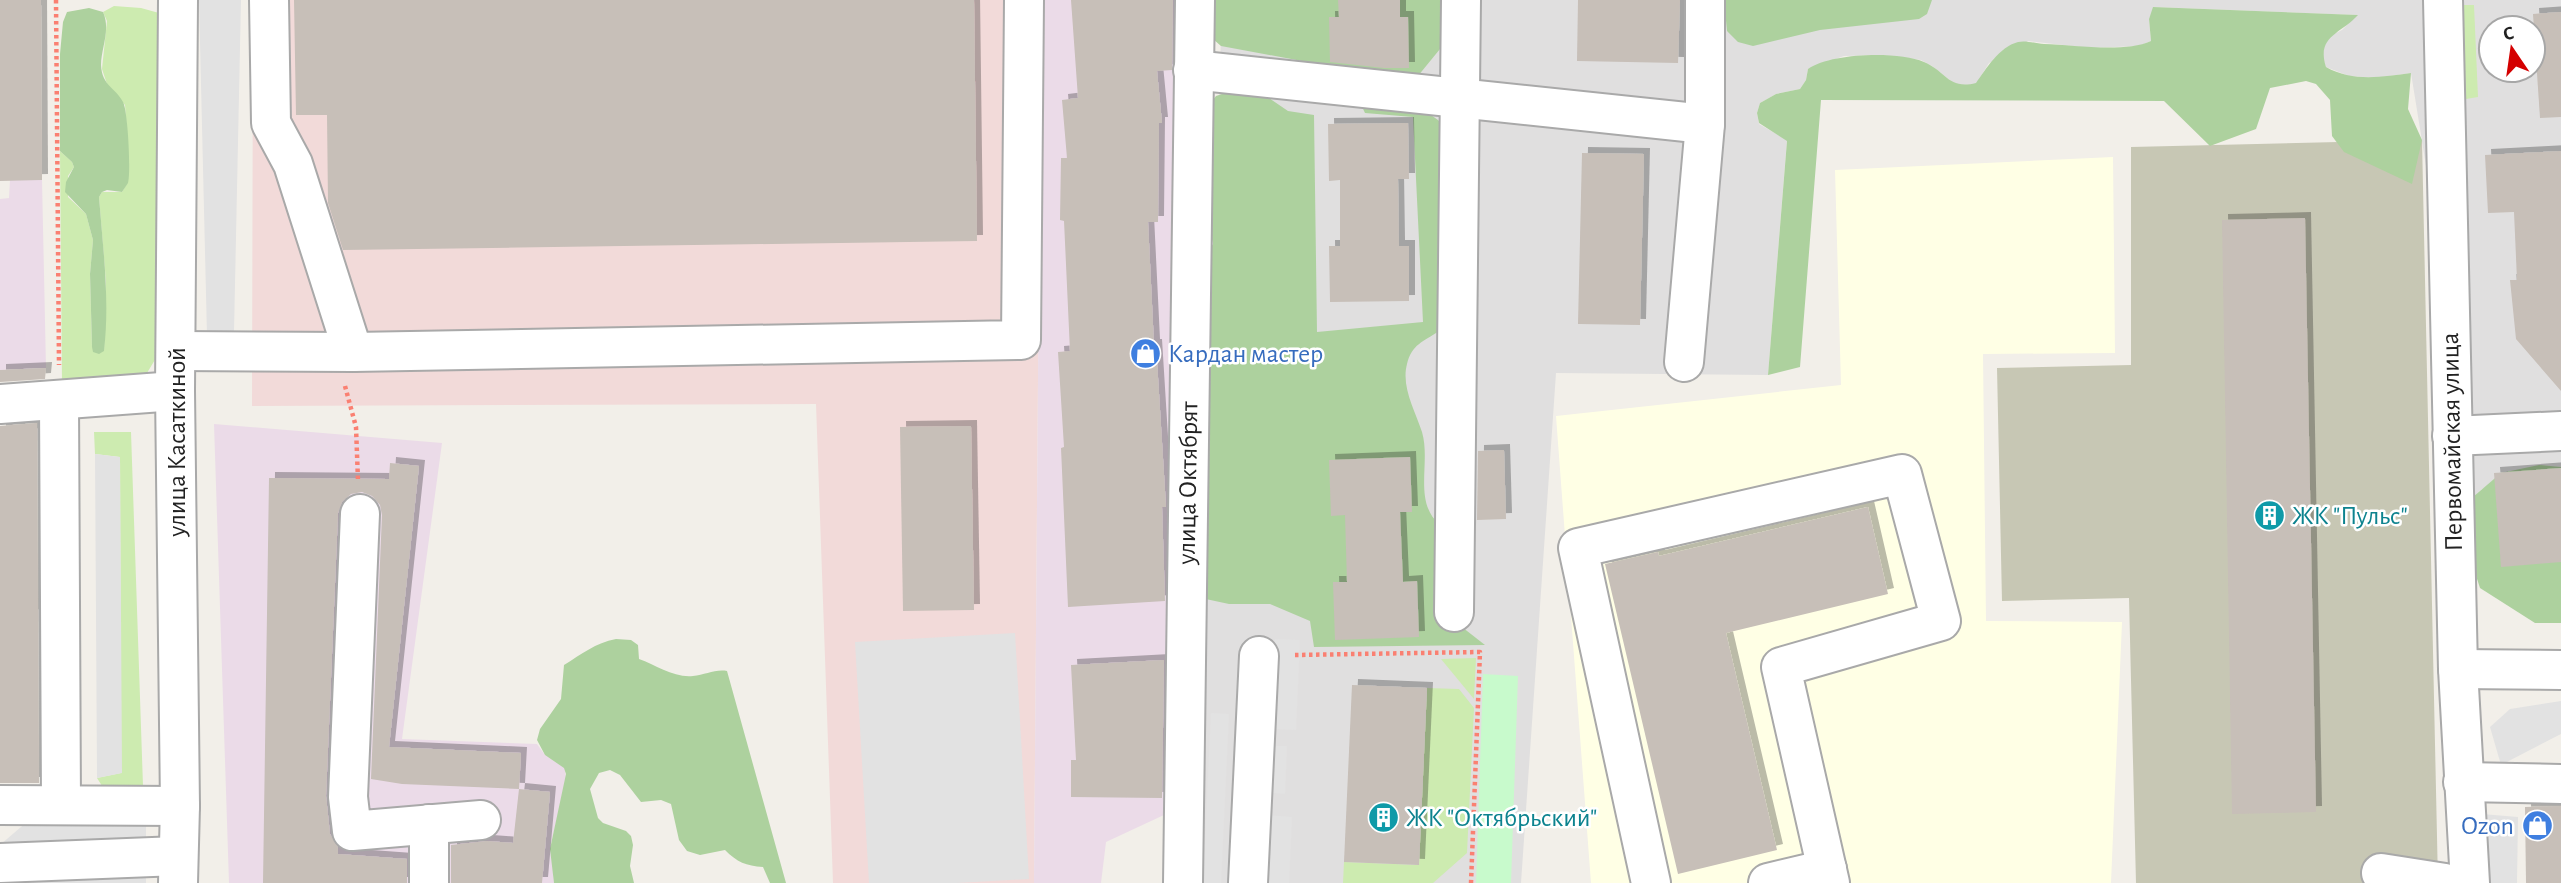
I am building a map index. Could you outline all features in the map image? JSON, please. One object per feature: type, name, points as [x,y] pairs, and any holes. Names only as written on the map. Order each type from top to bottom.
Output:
[{"type":"street","name":"улица Касаткиной","points":[[178,0],[175,391],[180,806],[178,870]]},
{"type":"street","points":[[269,0],[271,123],[293,164],[344,352]]},
{"type":"street","points":[[177,351],[344,352],[1021,340],[1024,0]]},
{"type":"street","name":"улица Октябрят","points":[[1183,883],[1195,0]]},
{"type":"street","points":[[1454,612],[1462,99],[1461,0]]},
{"type":"street","points":[[1684,362],[1705,124],[1705,0]]},
{"type":"street","name":"Первомайская улица","points":[[2443,0],[2458,669],[2470,883]]},
{"type":"street","points":[[1193,70],[1705,124]]},
{"type":"street","points":[[0,404],[175,391]]},
{"type":"street","points":[[59,401],[61,805]]},
{"type":"street","points":[[2452,436],[2561,432]]},
{"type":"street","points":[[1651,883],[1578,548],[1902,474],[1941,621],[1781,667],[1829,876],[1768,883]]},
{"type":"street","points":[[360,513],[348,797],[352,831],[481,820]]},
{"type":"street","points":[[1248,883],[1259,656]]},
{"type":"street","points":[[2458,669],[2561,670]]},
{"type":"street","points":[[2463,782],[2561,784]]},
{"type":"street","points":[[0,806],[180,806]]},
{"type":"street","points":[[429,824],[429,883]]},
{"type":"street","points":[[0,863],[178,870]]},
{"type":"street","points":[[2381,873],[2445,883]]},
{"type":"path","points":[[56,0],[59,401]]},
{"type":"path","points":[[344,352],[356,427],[360,513]]},
{"type":"path","points":[[1259,656],[1479,652],[1471,883]]},
{"type":"shaded area","points":[[199,0],[241,0],[234,332],[207,336]]},
{"type":"shaded area","points":[[253,0],[1041,0],[1034,883],[833,883],[816,404],[252,406]]},
{"type":"shaded area","points":[[1041,0],[1207,0],[1210,228],[1213,244],[1206,253],[1194,801],[1106,842],[1101,883],[1034,883]]},
{"type":"shaded area","points":[[1222,0],[2561,0],[2561,467],[2539,465],[2482,489],[2465,506],[2427,172],[2411,73],[2375,78],[2349,76],[2326,67],[2322,55],[2325,43],[2332,35],[2342,30],[2357,15],[2154,7],[2149,19],[2151,41],[2139,46],[2090,48],[2028,41],[1989,63],[1976,84],[1963,86],[1952,82],[1921,60],[1882,55],[1844,56],[1808,69],[1806,80],[1800,89],[1776,94],[1760,103],[1757,113],[1759,124],[1787,140],[1768,375],[1556,373],[1521,883],[1197,883]]},
{"type":"shaded area","points":[[2422,140],[2438,883],[2136,883],[2129,598],[2002,601],[1997,368],[2131,365],[2131,147]]},
{"type":"shaded area","points":[[2113,157],[2115,353],[1983,354],[1986,621],[2122,622],[2111,883],[1591,883],[1556,416],[1841,385],[1835,170]]},
{"type":"shaded area","points":[[10,180],[42,180],[46,368],[0,370],[0,199],[9,198]]},
{"type":"shaded area","points":[[214,424],[442,443],[402,739],[537,744],[545,755],[565,768],[566,780],[551,844],[554,883],[229,883]]},
{"type":"shaded area","points":[[95,454],[120,457],[122,773],[97,778]]},
{"type":"shaded area","points":[[1015,633],[1029,879],[957,883],[869,883],[855,642]]},
{"type":"shaded area","points":[[1275,639],[1300,640],[1296,730],[1271,729]]},
{"type":"shaded area","points":[[2561,701],[2561,734],[2501,765],[2490,727],[2510,709]]},
{"type":"shaded area","points":[[1211,713],[1229,714],[1221,883],[1203,883]]},
{"type":"shaded area","points":[[1270,746],[1287,746],[1285,794],[1268,793]]},
{"type":"shaded area","points":[[2482,814],[2518,817],[2517,883],[2484,883]]},
{"type":"shaded area","points":[[1267,815],[1292,817],[1289,883],[1264,883]]},
{"type":"shaded area","points":[[28,821],[146,821],[146,883],[0,883],[0,845]]},
{"type":"green space","points":[[1207,0],[1443,0],[1440,49],[1413,82],[1428,113],[1446,129],[1439,331],[1412,352],[1407,364],[1406,381],[1422,432],[1427,504],[1431,515],[1439,524],[1444,613],[1485,645],[1314,647],[1310,621],[1270,604],[1229,604],[1201,598],[1206,253],[1213,244],[1210,229],[1209,105],[1216,96],[1228,92],[1266,96],[1288,111],[1314,115],[1317,332],[1423,322],[1413,117],[1365,113],[1356,94],[1318,64],[1221,46],[1213,39]]},
{"type":"green space","points":[[1724,0],[1932,0],[1927,14],[1919,19],[1820,30],[1753,46],[1738,42],[1727,31]]},
{"type":"green space","points":[[2451,5],[2474,5],[2478,97],[2460,100]]},
{"type":"green space","points":[[114,6],[141,8],[159,13],[156,358],[147,373],[138,381],[62,384],[60,151],[74,167],[68,176],[68,197],[86,214],[93,240],[90,274],[92,347],[104,351],[106,282],[99,197],[102,192],[122,192],[128,182],[125,105],[108,87],[102,69],[107,21],[103,12]]},
{"type":"green space","points":[[2153,7],[2358,15],[2327,42],[2324,48],[2326,67],[2357,77],[2411,73],[2408,109],[2422,140],[2412,184],[2344,152],[2332,136],[2330,100],[2316,84],[2306,81],[2270,88],[2256,129],[2210,146],[2164,101],[1821,100],[1800,367],[1768,375],[1787,141],[1759,123],[1757,113],[1760,103],[1776,94],[1800,89],[1806,80],[1808,69],[1848,57],[1882,55],[1912,58],[1931,66],[1953,82],[1967,84],[1976,83],[1999,53],[2018,42],[2099,47],[2140,45],[2151,41],[2149,19]]},
{"type":"green space","points":[[89,8],[103,12],[105,19],[102,72],[106,82],[123,102],[129,155],[128,183],[122,192],[107,190],[99,197],[106,313],[104,351],[99,354],[93,352],[92,347],[90,274],[93,240],[86,214],[65,192],[66,182],[74,167],[60,151],[60,54],[63,22],[67,12]]},
{"type":"green space","points":[[94,432],[131,432],[143,786],[104,789],[97,778],[121,773],[120,457],[95,454]]},
{"type":"green space","points":[[2539,465],[2561,467],[2561,623],[2535,623],[2480,588],[2467,548],[2473,497],[2501,473]]},
{"type":"green space","points":[[616,639],[631,640],[638,645],[639,659],[672,673],[693,676],[727,671],[786,883],[770,883],[763,867],[742,863],[725,850],[700,855],[687,851],[679,840],[671,804],[661,800],[641,802],[620,775],[610,770],[599,773],[590,789],[598,818],[631,836],[633,845],[630,866],[634,883],[554,883],[550,849],[566,774],[564,768],[545,755],[537,740],[540,729],[561,699],[564,665],[595,646]]},
{"type":"green space","points":[[1476,658],[1474,699],[1441,659]]},
{"type":"green space","points":[[1483,674],[1518,676],[1511,883],[1476,883]]},
{"type":"green space","points":[[1427,688],[1459,689],[1474,708],[1467,853],[1433,883],[1343,883],[1344,862],[1419,865]]},
{"type":"building","points":[[0,0],[41,0],[42,180],[0,181]]},
{"type":"building","points":[[294,0],[974,0],[977,241],[343,250],[328,203],[327,115],[296,115]]},
{"type":"building","points":[[1071,0],[1173,0],[1172,70],[1157,71],[1162,123],[1159,123],[1158,222],[1148,222],[1166,507],[1162,507],[1165,601],[1068,607],[1061,448],[1064,447],[1058,352],[1070,351],[1064,221],[1060,220],[1061,158],[1067,158],[1062,100],[1078,98]]},
{"type":"building","points":[[1338,0],[1400,0],[1400,17],[1408,17],[1409,68],[1330,62],[1329,17],[1339,17]]},
{"type":"building","points":[[1578,0],[1680,0],[1678,63],[1577,61]]},
{"type":"building","points":[[2561,12],[2561,117],[2540,118],[2538,84],[2547,84],[2547,14],[2533,14]]},
{"type":"building","points":[[1408,123],[1409,179],[1398,179],[1399,246],[1409,246],[1409,301],[1330,302],[1329,246],[1340,246],[1340,180],[1329,181],[1328,124]]},
{"type":"building","points":[[2561,151],[2561,391],[2516,339],[2510,280],[2517,280],[2514,212],[2488,213],[2485,155]]},
{"type":"building","points":[[1582,153],[1644,154],[1640,325],[1578,324]]},
{"type":"building","name":"ЖК \"Пульс\"","points":[[2305,218],[2316,812],[2232,814],[2222,220]]},
{"type":"building","points":[[46,368],[45,379],[0,382],[0,370]]},
{"type":"building","points":[[37,423],[39,783],[0,783],[0,426]]},
{"type":"building","points":[[971,426],[974,610],[903,611],[900,427]]},
{"type":"building","points":[[1504,450],[1506,519],[1477,520],[1478,451]]},
{"type":"building","points":[[1410,457],[1412,512],[1400,512],[1403,582],[1417,581],[1419,637],[1335,640],[1333,582],[1347,582],[1345,515],[1331,516],[1329,460]]},
{"type":"building","points":[[390,463],[419,466],[389,747],[521,753],[519,789],[402,784],[371,779],[382,515],[380,505],[372,496],[362,492],[351,494],[342,502],[338,513],[326,796],[330,834],[338,847],[338,854],[407,859],[407,883],[263,883],[269,478],[389,479]]},
{"type":"building","points":[[2561,468],[2561,562],[2501,567],[2494,473]]},
{"type":"building","points":[[1868,507],[1888,594],[1726,633],[1777,850],[1678,874],[1605,564],[1658,552],[1659,556]]},
{"type":"building","points":[[1164,660],[1162,798],[1071,797],[1071,760],[1076,760],[1071,665]]},
{"type":"building","name":"ЖК \"Октябрьский\"","points":[[1352,685],[1427,688],[1419,865],[1344,862]]},
{"type":"building","points":[[519,789],[550,792],[542,883],[451,883],[451,845],[487,841],[513,843]]},
{"type":"building","points":[[2561,806],[2561,883],[2526,883],[2525,807]]},
{"type":"place","name":"Кардан мастер","points":[[1145,354]]},
{"type":"place","name":"ЖК \"Пульс\"","points":[[2269,516]]},
{"type":"place","name":"ЖК \"Октябрьский\"","points":[[1383,818]]},
{"type":"place","name":"Ozon","points":[[2537,826]]}]
